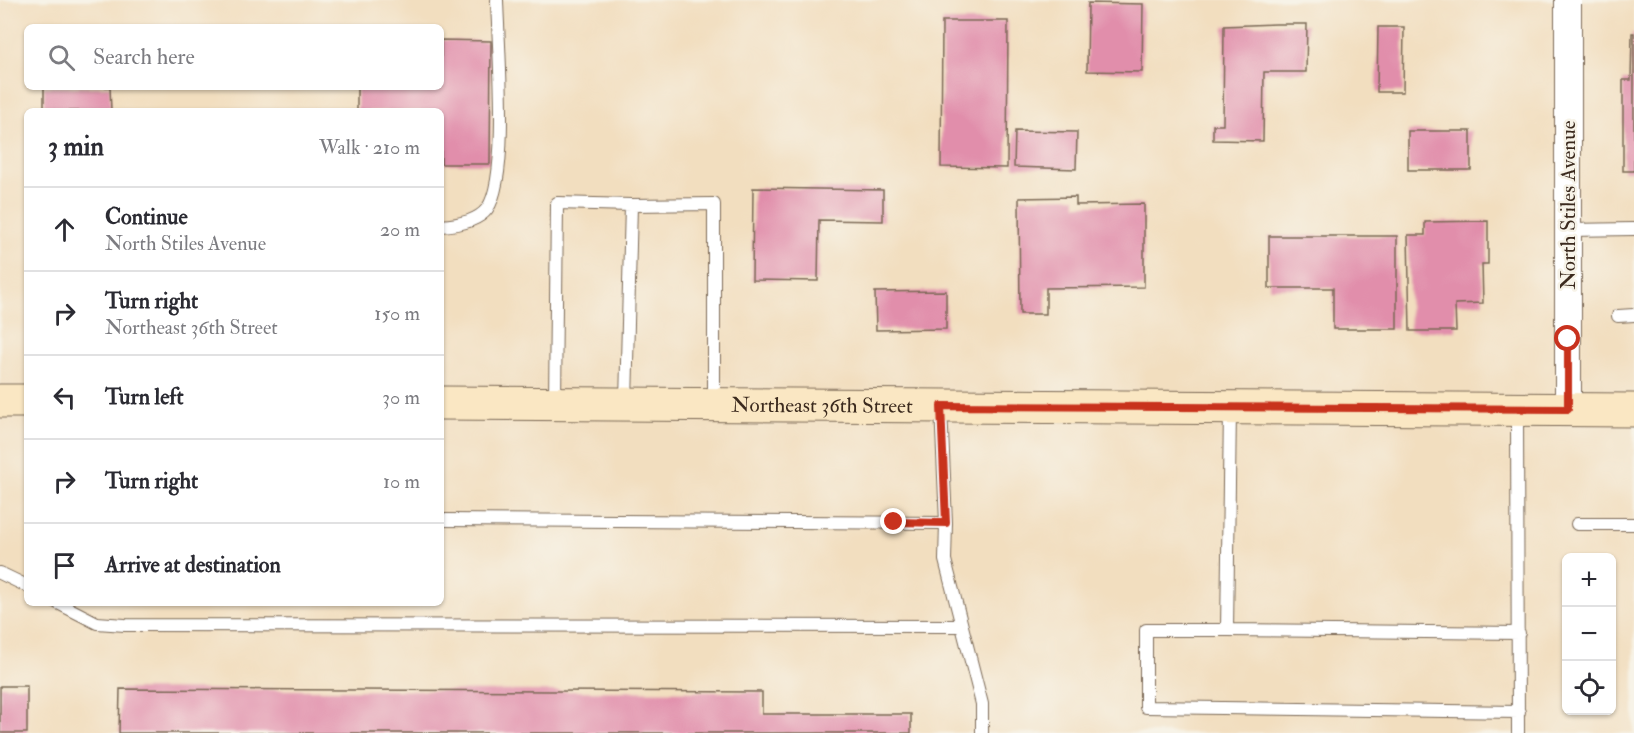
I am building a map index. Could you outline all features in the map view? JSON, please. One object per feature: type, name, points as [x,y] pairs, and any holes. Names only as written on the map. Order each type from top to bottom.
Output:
[{"type":"main road","points":[[0,401],[24,401]]},
{"type":"main road","name":"Northeast 36th Street","points":[[444,403],[1634,410]]},
{"type":"street","name":"North Stiles Avenue","points":[[1568,0],[1568,409]]},
{"type":"lane","points":[[444,225],[472,220],[486,211],[497,184],[500,142],[497,0]]},
{"type":"lane","points":[[555,404],[557,203],[714,204],[714,405]]},
{"type":"lane","points":[[626,404],[631,205]]},
{"type":"lane","points":[[1568,230],[1634,229]]},
{"type":"lane","points":[[1618,316],[1634,315]]},
{"type":"lane","points":[[941,406],[946,523],[945,560],[982,704],[982,733]]},
{"type":"lane","points":[[1227,630],[1230,408]]},
{"type":"lane","points":[[1517,409],[1520,633],[1518,733]]},
{"type":"lane","points":[[444,520],[946,523]]},
{"type":"lane","points":[[1577,524],[1634,524]]},
{"type":"lane","points":[[0,573],[24,585]]},
{"type":"lane","points":[[64,606],[98,623],[125,624],[962,626]]},
{"type":"lane","points":[[1519,712],[1146,707],[1146,630],[1520,633]]},
{"type":"building","points":[[1088,3],[1143,4],[1142,72],[1087,71]]},
{"type":"building","points":[[942,21],[1008,21],[1007,168],[941,167]]},
{"type":"building","points":[[1307,24],[1306,72],[1264,72],[1263,141],[1213,140],[1213,125],[1223,125],[1224,26]]},
{"type":"building","points":[[1378,27],[1404,27],[1403,92],[1377,92]]},
{"type":"building","points":[[1632,33],[1634,33],[1634,171],[1623,171],[1623,80],[1631,80]]},
{"type":"building","points":[[444,40],[491,41],[490,164],[444,164],[444,108],[357,108],[357,90],[444,90]]},
{"type":"building","points":[[44,90],[110,90],[111,108],[44,108]]},
{"type":"building","points":[[1015,131],[1077,132],[1076,169],[1014,167]]},
{"type":"building","points":[[1408,131],[1471,131],[1471,170],[1408,170]]},
{"type":"building","points":[[753,188],[883,190],[883,221],[819,220],[818,281],[752,280]]},
{"type":"building","points":[[1076,197],[1076,205],[1144,204],[1144,287],[1046,288],[1046,314],[1020,314],[1019,198]]},
{"type":"building","points":[[1488,221],[1488,264],[1482,264],[1483,303],[1455,304],[1456,331],[1410,331],[1408,235],[1425,235],[1425,222]]},
{"type":"building","points":[[1269,236],[1397,236],[1397,329],[1333,329],[1333,288],[1269,288]]},
{"type":"building","points":[[946,291],[946,329],[876,330],[875,292]]},
{"type":"building","points":[[0,686],[27,686],[27,733],[0,733]]},
{"type":"building","points":[[120,689],[762,692],[762,714],[911,714],[911,733],[119,733]]},
{"type":"route","points":[[894,522],[946,523],[941,406],[1568,409],[1568,339]]}]
